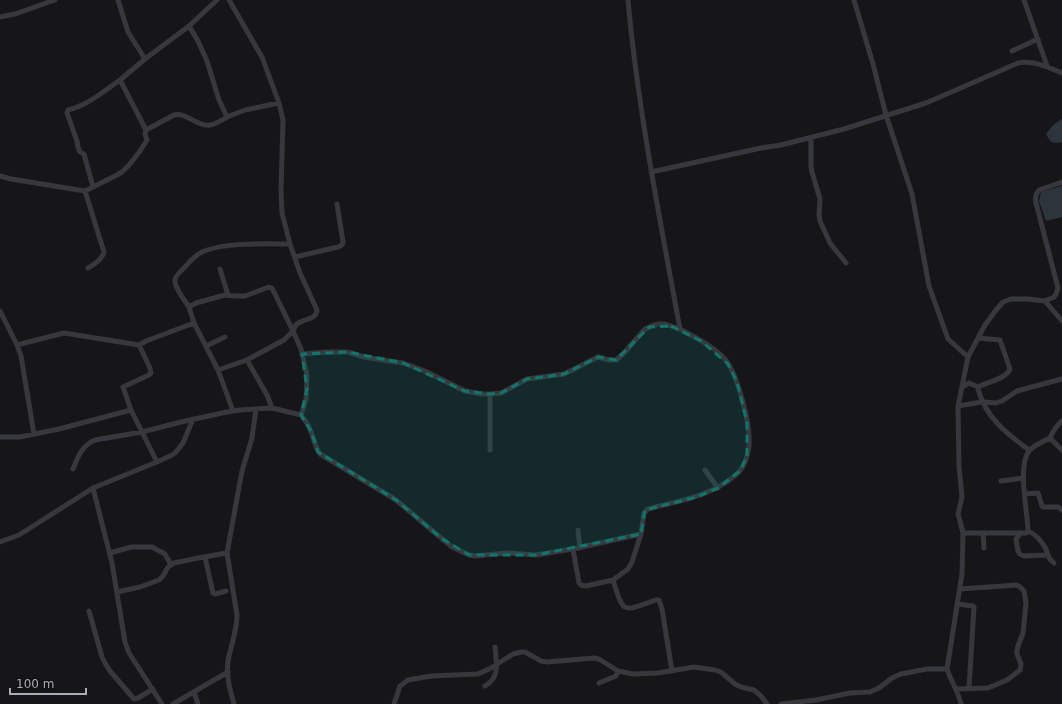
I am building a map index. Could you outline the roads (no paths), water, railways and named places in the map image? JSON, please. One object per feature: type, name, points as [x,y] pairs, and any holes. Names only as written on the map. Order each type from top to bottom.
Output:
[{"type":"street","points":[[0,17],[14,14],[55,0]]},
{"type":"street","points":[[118,0],[128,32],[145,59]]},
{"type":"street","points":[[93,187],[84,154],[80,152],[78,147],[67,113],[68,110],[82,106],[93,100],[189,26],[217,0]]},
{"type":"street","points":[[218,370],[247,360],[284,340],[293,331],[295,326],[315,315],[317,310],[300,273],[290,244],[282,213],[283,120],[280,103],[262,57],[230,0]]},
{"type":"street","points":[[628,0],[641,107],[680,328]]},
{"type":"street","points":[[854,0],[886,115],[912,194],[929,286],[948,339],[968,358]]},
{"type":"street","points":[[1024,0],[1047,66]]},
{"type":"street","points":[[189,26],[207,61],[219,100],[227,117]]},
{"type":"street","points":[[1012,51],[1038,39]]},
{"type":"street","points":[[652,172],[812,138],[844,129],[926,103],[1018,63],[1027,62],[1047,66],[1062,73]]},
{"type":"street","points":[[0,176],[85,191],[117,175],[130,164],[140,152],[146,140],[146,130],[120,80]]},
{"type":"street","points":[[146,130],[169,117],[179,114],[203,125],[209,126],[245,110],[280,103]]},
{"type":"street","points":[[812,138],[811,166],[820,199],[820,221],[830,243],[846,262]]},
{"type":"street","points":[[961,704],[956,689],[946,669],[962,574],[963,533],[958,514],[962,500],[962,493],[959,466],[958,406],[968,358],[990,317],[1003,302],[1011,299],[1046,301],[1054,297],[1056,294],[1058,288],[1035,196],[1039,190],[1062,182]]},
{"type":"street","points":[[85,191],[104,252],[100,260],[88,268]]},
{"type":"street","points":[[295,257],[342,245],[343,242],[337,204]]},
{"type":"street","points":[[233,411],[218,370],[194,323],[189,307],[176,286],[176,277],[192,258],[214,248],[246,244],[290,244]]},
{"type":"street","points":[[220,269],[228,295]]},
{"type":"street","points":[[189,307],[225,295],[245,296],[269,287],[272,288],[293,331],[302,354],[307,376],[307,389],[306,399],[301,415]]},
{"type":"street","points":[[1046,301],[1062,321]]},
{"type":"street","points":[[0,311],[17,345],[22,362],[34,434]]},
{"type":"street","points":[[17,345],[64,333],[140,345],[146,341],[194,323]]},
{"type":"street","points":[[302,354],[348,352],[364,357],[403,363],[425,371],[465,391],[490,394],[501,393],[527,379],[564,374],[598,357],[616,360],[645,329],[654,325],[665,324],[680,328],[701,340],[724,358],[734,374],[741,395],[747,422],[749,447],[747,456],[740,471],[718,488],[697,497],[648,509],[644,513],[641,534],[630,566],[626,572],[613,580],[586,586],[581,585],[573,549]]},
{"type":"street","points":[[206,346],[225,337]]},
{"type":"street","points":[[962,387],[969,383],[978,387],[1002,377],[1008,373],[1010,369],[1000,340],[978,338]]},
{"type":"street","points":[[140,345],[151,373],[123,387],[130,410],[157,462]]},
{"type":"street","points":[[247,360],[267,395],[272,408]]},
{"type":"street","points":[[958,406],[982,402],[996,402],[1018,391],[1062,380]]},
{"type":"street","points":[[978,387],[982,402],[1000,427],[1013,439],[1029,450]]},
{"type":"street","points":[[490,394],[490,450]]},
{"type":"street","points":[[73,469],[81,452],[90,442],[142,432],[233,411],[272,408],[301,415],[311,431],[320,454],[396,500],[452,547],[469,555],[475,556],[507,553],[536,556],[641,534]]},
{"type":"street","points":[[234,704],[228,672],[229,660],[236,634],[237,615],[227,553],[242,471],[252,438],[256,409]]},
{"type":"street","points":[[0,437],[20,437],[66,427],[130,410]]},
{"type":"street","points":[[0,542],[19,535],[93,488],[157,462],[176,452],[183,443],[193,419]]},
{"type":"street","points":[[1028,531],[1023,478],[1025,456],[1029,450],[1050,438],[1053,431],[1062,421]]},
{"type":"street","points":[[1050,438],[1062,450]]},
{"type":"street","points":[[705,470],[718,488]]},
{"type":"street","points":[[1001,481],[1023,478]]},
{"type":"street","points":[[93,488],[110,553],[125,642],[130,653],[162,704]]},
{"type":"street","points":[[1025,494],[1038,493],[1043,507],[1058,507],[1062,510]]},
{"type":"street","points":[[578,530],[580,548]]},
{"type":"street","points":[[963,533],[1026,533],[1028,531],[1034,534],[1039,540],[1047,555],[1054,563]]},
{"type":"street","points":[[983,533],[984,548]]},
{"type":"street","points":[[1020,533],[1016,539],[1020,554],[1024,556],[1047,555]]},
{"type":"street","points":[[110,553],[132,547],[152,547],[164,554],[171,564]]},
{"type":"street","points":[[117,592],[140,587],[159,580],[171,564],[227,553]]},
{"type":"street","points":[[205,557],[213,593],[226,591]]},
{"type":"street","points":[[613,580],[620,601],[626,608],[632,608],[659,600],[662,609],[672,671]]},
{"type":"street","points":[[956,689],[988,688],[1007,680],[1020,670],[1021,664],[1017,650],[1023,633],[1026,600],[1024,591],[1017,585],[960,589]]},
{"type":"street","points":[[957,604],[970,605],[974,607],[969,688]]},
{"type":"street","points":[[89,611],[102,657],[110,671],[134,699],[152,689]]},
{"type":"street","points":[[485,686],[493,680],[495,674],[495,647]]},
{"type":"street","points":[[394,704],[400,686],[408,680],[432,676],[478,674],[513,654],[525,652],[541,661],[547,662],[594,658],[599,659],[618,671],[633,674],[658,673],[694,667],[715,670],[721,672],[735,684],[754,690],[767,704]]},
{"type":"street","points":[[781,704],[817,702],[850,692],[870,692],[879,688],[895,676],[901,674],[928,669],[946,669]]},
{"type":"street","points":[[599,683],[616,676],[618,671]]},
{"type":"street","points":[[173,704],[228,672]]},
{"type":"street","points":[[194,692],[198,704]]}]
